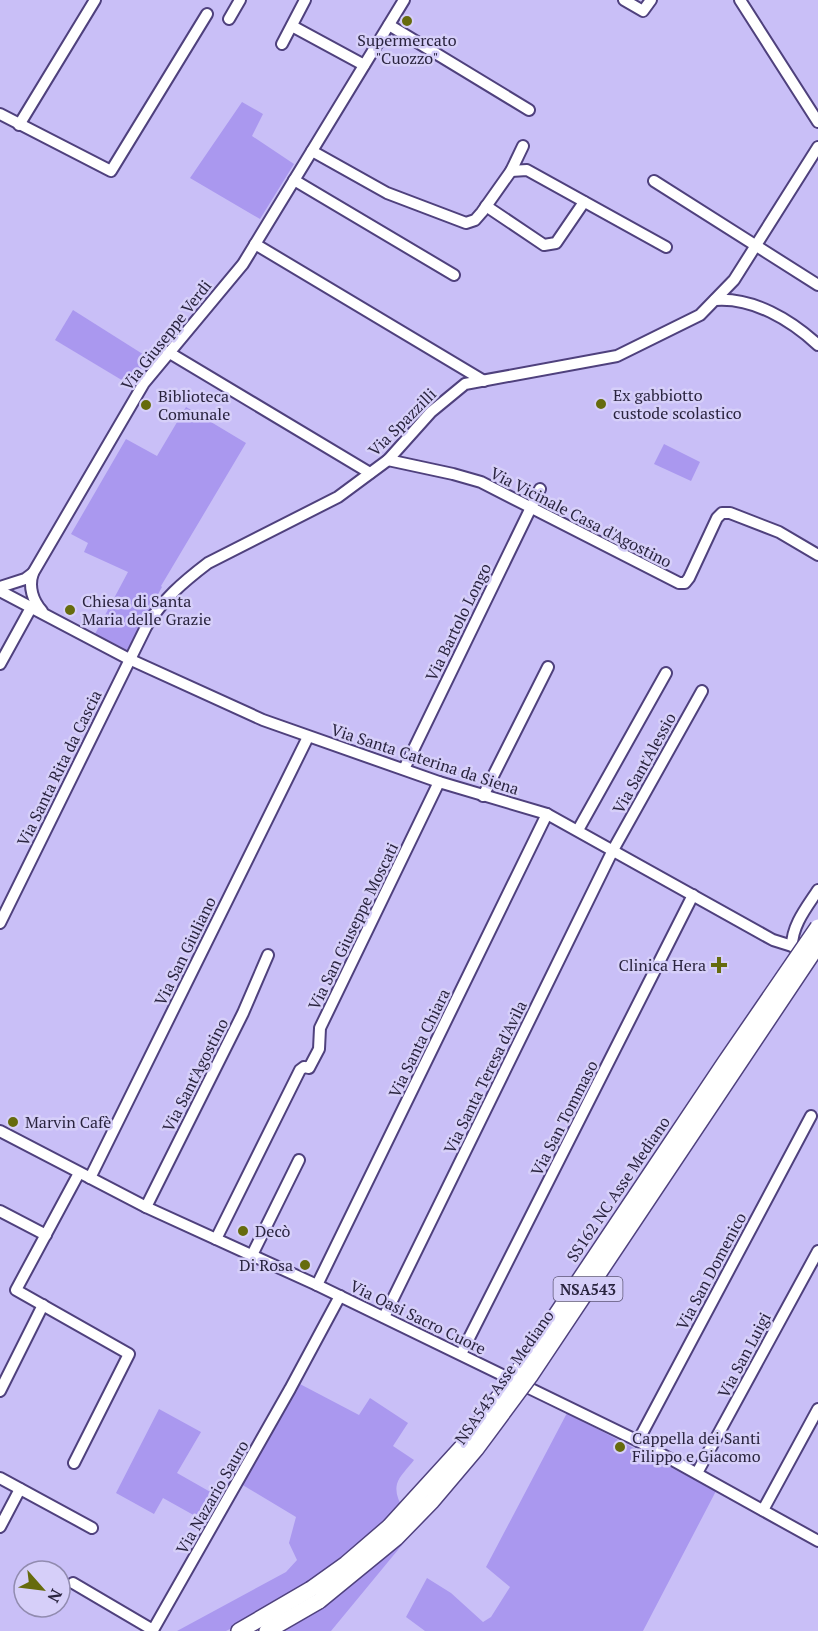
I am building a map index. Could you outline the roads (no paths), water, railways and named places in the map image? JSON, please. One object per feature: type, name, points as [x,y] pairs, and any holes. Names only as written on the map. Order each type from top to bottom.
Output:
[{"type":"highway","name":"SS162 NC Asse Mediano","points":[[315,1595],[346,1563],[389,1527],[462,1447],[522,1366],[818,927]]},
{"type":"highway","name":"NSA543 Asse Mediano","points":[[267,1631],[396,1538],[432,1501],[476,1449],[530,1376],[818,945]]},
{"type":"highway","name":"NSA543 Asse Mediano","points":[[239,1631],[315,1595]]},
{"type":"street","points":[[19,124],[95,0]]},
{"type":"street","points":[[229,19],[240,0]]},
{"type":"street","points":[[282,44],[305,0]]},
{"type":"street","points":[[389,0],[402,3]]},
{"type":"street","points":[[624,0],[643,11],[651,0]]},
{"type":"street","points":[[740,0],[818,122]]},
{"type":"street","name":"Via Giuseppe Verdi","points":[[19,600],[26,595],[29,578],[144,383],[243,264],[402,3]]},
{"type":"street","points":[[0,114],[111,171],[207,14]]},
{"type":"street","points":[[388,25],[529,110]]},
{"type":"street","points":[[292,26],[364,65]]},
{"type":"street","points":[[312,151],[387,193],[466,223],[476,220],[486,207],[511,171],[523,146]]},
{"type":"street","name":"Via Spazzilli","points":[[129,659],[158,607],[190,577],[208,563],[338,497],[388,460],[431,412],[465,384],[617,356],[700,315],[734,280],[818,147]]},
{"type":"street","points":[[511,171],[526,170],[666,247]]},
{"type":"street","points":[[294,180],[454,275]]},
{"type":"street","points":[[654,181],[818,285]]},
{"type":"street","points":[[486,207],[544,245],[556,243],[584,202]]},
{"type":"street","points":[[255,244],[484,381]]},
{"type":"street","points":[[715,300],[731,299],[779,317],[792,324],[818,345]]},
{"type":"street","points":[[168,352],[370,474]]},
{"type":"street","name":"Via Vicinale Casa d'Agostino","points":[[388,460],[481,482],[679,583],[685,583],[689,578],[717,518],[722,513],[730,513],[779,532],[818,555]]},
{"type":"street","name":"Via Bartolo Longo","points":[[404,769],[540,489]]},
{"type":"street","points":[[0,589],[29,578],[36,602],[43,613]]},
{"type":"street","name":"Via Santa Caterina da Siena","points":[[0,589],[129,659],[263,720],[439,782],[547,814],[773,940],[818,954]]},
{"type":"street","points":[[0,664],[32,606]]},
{"type":"street","name":"Via Santa Rita da Cascia","points":[[0,923],[129,659]]},
{"type":"street","points":[[483,796],[548,666]]},
{"type":"street","points":[[578,830],[666,673]]},
{"type":"street","name":"Via Sant'Alessio","points":[[613,850],[702,691]]},
{"type":"street","name":"Via San Giuliano","points":[[43,1305],[16,1290],[46,1235],[85,1176],[308,736]]},
{"type":"street","name":"Via San Giuseppe Moscati","points":[[216,1239],[300,1070],[304,1067],[309,1068],[319,1049],[320,1028],[439,782]]},
{"type":"street","name":"Via Santa Chiara","points":[[318,1285],[547,814]]},
{"type":"street","name":"Via Santa Teresa d'Avila","points":[[384,1317],[613,850]]},
{"type":"street","points":[[792,946],[795,927],[818,890]]},
{"type":"street","name":"Via San Tommaso","points":[[461,1354],[693,895]]},
{"type":"street","name":"Via Sant'Agostino","points":[[146,1207],[243,1013],[268,955]]},
{"type":"street","name":"Via San Domenico","points":[[638,1441],[810,1116]]},
{"type":"street","name":"Via Oasi Sacro Cuore","points":[[0,1131],[146,1207],[318,1285],[638,1441],[818,1540]]},
{"type":"street","points":[[252,1255],[299,1160]]},
{"type":"street","points":[[0,1211],[46,1235]]},
{"type":"street","name":"Via San Luigi","points":[[697,1473],[818,1251]]},
{"type":"street","name":"Via Nazario Sauro","points":[[73,1583],[153,1630],[290,1389],[340,1296]]},
{"type":"street","points":[[0,1391],[43,1305],[129,1354],[74,1463]]},
{"type":"street","points":[[763,1510],[818,1409]]},
{"type":"street","points":[[0,1478],[92,1528]]},
{"type":"street","points":[[0,1527],[20,1489]]},
{"type":"place","name":"Supermercato \"Cuozzo\"","points":[[407,21]]},
{"type":"place","name":"Ex gabbiotto custode scolastico","points":[[601,404]]},
{"type":"place","name":"Biblioteca Comunale","points":[[146,405]]},
{"type":"place","name":"Chiesa di Santa Maria delle Grazie","points":[[70,610]]},
{"type":"place","name":"Clinica Hera","points":[[719,965]]},
{"type":"place","name":"Marvin Cafè","points":[[13,1122]]},
{"type":"place","name":"Decò","points":[[243,1231]]},
{"type":"place","name":"Di Rosa","points":[[305,1265]]},
{"type":"place","name":"Cappella dei Santi Filippo e Giacomo","points":[[620,1447]]}]
